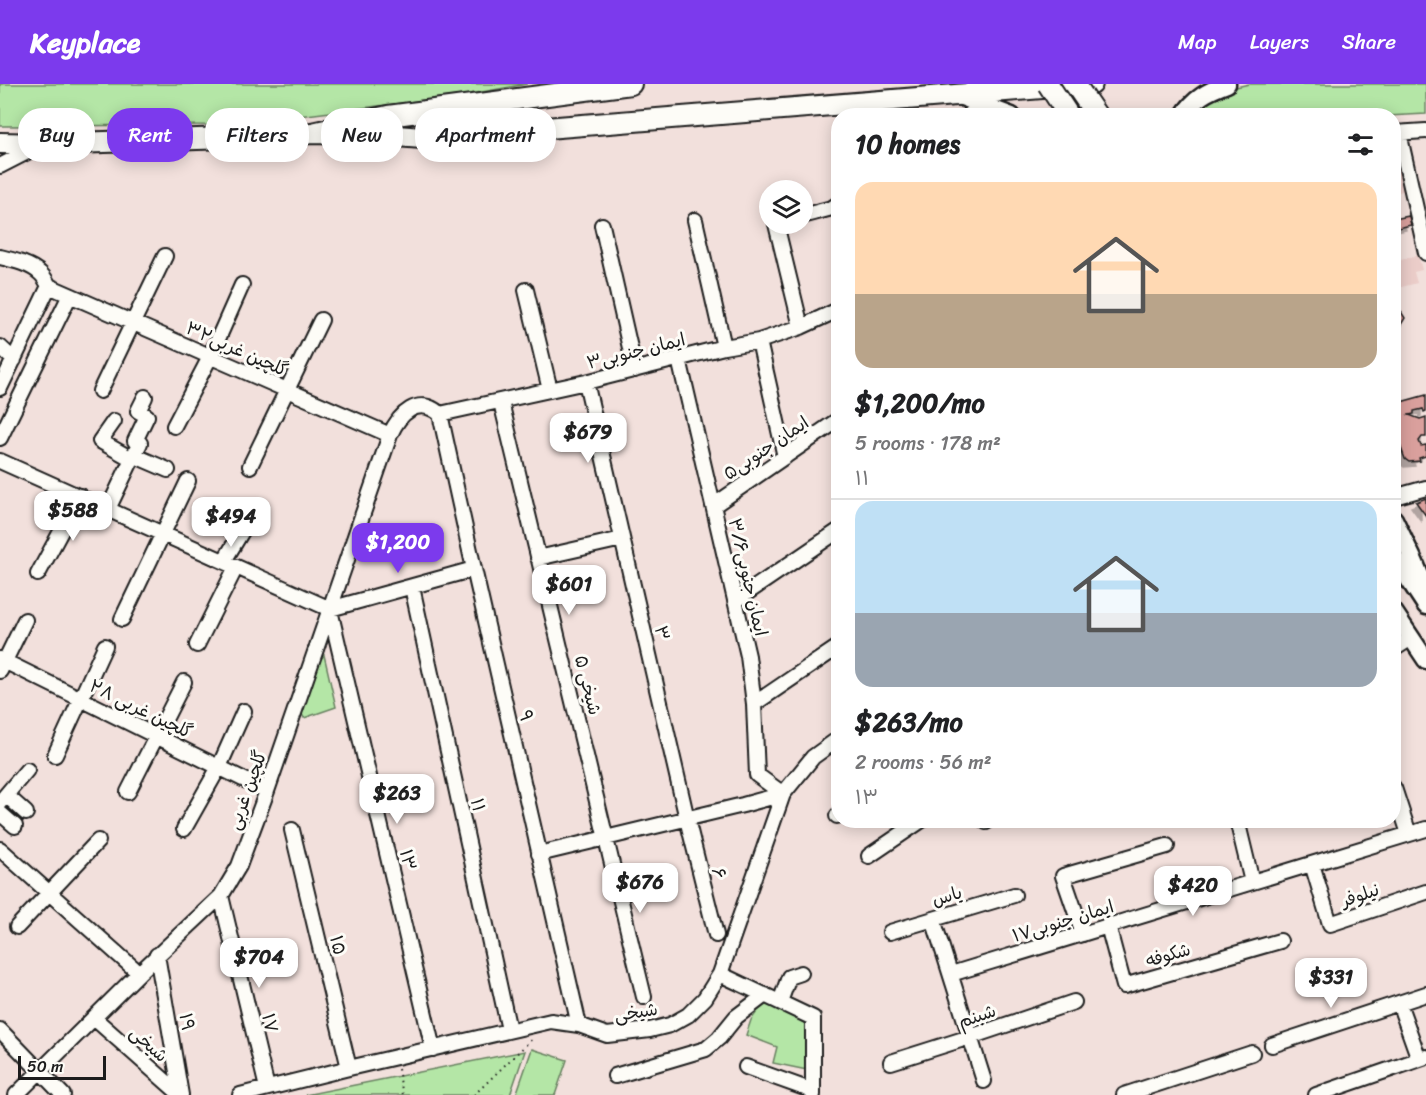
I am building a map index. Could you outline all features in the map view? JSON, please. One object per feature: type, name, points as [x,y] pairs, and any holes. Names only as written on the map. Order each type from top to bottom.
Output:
[{"type":"highway","points":[[312,133],[388,116],[631,84]]},
{"type":"highway","points":[[1048,84],[1064,108]]},
{"type":"highway","points":[[1075,84],[1092,108]]},
{"type":"highway","points":[[95,142],[312,133],[422,138],[1092,84]]},
{"type":"highway","points":[[0,143],[18,143]]},
{"type":"main road","points":[[1187,108],[1205,92],[1227,84]]},
{"type":"main road","points":[[956,94],[992,108]]},
{"type":"main road","points":[[1401,534],[1426,590]]},
{"type":"main road","points":[[1401,568],[1426,606]]},
{"type":"main road","points":[[1401,623],[1426,660]]},
{"type":"street","points":[[1401,132],[1426,130]]},
{"type":"street","points":[[1401,153],[1426,253]]},
{"type":"street","points":[[0,166],[18,157]]},
{"type":"street","points":[[813,213],[831,208]]},
{"type":"street","points":[[695,220],[724,347]]},
{"type":"street","points":[[602,225],[635,370]]},
{"type":"street","points":[[778,234],[801,327]]},
{"type":"street","points":[[100,391],[165,256]]},
{"type":"street","points":[[0,258],[33,268],[40,273],[49,286],[0,388]]},
{"type":"street","points":[[174,426],[210,357],[242,285]]},
{"type":"street","name":"گلچین غربی۳۲","points":[[49,286],[288,390],[393,429]]},
{"type":"street","points":[[526,290],[550,390]]},
{"type":"street","points":[[0,438],[70,295]]},
{"type":"street","name":"ایمان جنوبی۳","points":[[440,414],[501,402],[759,340],[801,327],[831,313]]},
{"type":"street","points":[[250,466],[321,320]]},
{"type":"street","points":[[759,340],[785,457]]},
{"type":"street","points":[[0,348],[14,360]]},
{"type":"street","name":"ایمان جنوبی۳/۶","points":[[680,359],[748,656],[754,704],[757,775],[783,794]]},
{"type":"street","name":"۳","points":[[586,382],[687,819]]},
{"type":"street","points":[[114,512],[132,457],[140,443],[135,441],[147,416],[138,411],[145,397]]},
{"type":"street","name":"شیخی ۵","points":[[501,402],[644,997]]},
{"type":"street","points":[[393,429],[420,405],[433,408],[440,414]]},
{"type":"street","name":"۹","points":[[440,414],[579,1025]]},
{"type":"street","points":[[114,421],[100,441],[132,457],[168,470]]},
{"type":"street","name":"ایمان جنوبی۵","points":[[713,506],[831,425]]},
{"type":"street","name":"گلچین غربی","points":[[16,1095],[157,955],[221,896],[239,866],[393,429]]},
{"type":"street","points":[[0,461],[330,609],[474,569]]},
{"type":"street","points":[[122,619],[188,481]]},
{"type":"street","points":[[1401,495],[1426,488]]},
{"type":"street","points":[[38,574],[80,496]]},
{"type":"street","points":[[197,645],[247,523],[221,508]]},
{"type":"street","points":[[735,601],[831,536]]},
{"type":"street","points":[[538,558],[622,539]]},
{"type":"street","name":"۱۱","points":[[412,587],[509,1030]]},
{"type":"street","name":"۱۳","points":[[330,609],[433,1049]]},
{"type":"street","points":[[1,664],[25,620]]},
{"type":"street","points":[[1401,645],[1411,638]]},
{"type":"street","points":[[55,755],[105,646]]},
{"type":"street","points":[[754,704],[831,652]]},
{"type":"street","name":"گلچین غربی ۲۸","points":[[1,664],[81,699],[267,791]]},
{"type":"street","points":[[128,792],[184,682]]},
{"type":"street","points":[[184,829],[219,767],[244,711]]},
{"type":"street","name":"شیخی","points":[[240,1095],[509,1030],[551,1022],[579,1025],[607,1035],[670,1025],[688,1015],[705,998],[720,974],[783,794],[813,757],[831,745]]},
{"type":"street","points":[[26,813],[3,798],[27,770]]},
{"type":"street","points":[[539,854],[783,794]]},
{"type":"street","points":[[1401,809],[1409,834]]},
{"type":"street","points":[[0,813],[15,826]]},
{"type":"street","name":"۶","points":[[687,819],[716,935]]},
{"type":"street","points":[[869,856],[910,828]]},
{"type":"street","points":[[1239,828],[1252,882]]},
{"type":"street","name":"ایمان جنوبی۱۷","points":[[951,974],[1426,829]]},
{"type":"street","name":"۱۵","points":[[292,830],[349,1068]]},
{"type":"street","points":[[17,927],[98,841]]},
{"type":"street","points":[[1083,934],[1062,876],[1167,846]]},
{"type":"street","points":[[0,849],[139,973]]},
{"type":"street","name":"نیلوفر","points":[[1312,864],[1330,924],[1426,892]]},
{"type":"street","name":"۱۷","points":[[221,896],[267,1088]]},
{"type":"street","name":"یاس","points":[[890,932],[1014,896]]},
{"type":"street","points":[[933,919],[984,1081]]},
{"type":"street","name":"شکوفه","points":[[1107,926],[1124,986],[1280,941]]},
{"type":"street","name":"۱۹","points":[[157,955],[181,1095]]},
{"type":"street","points":[[780,1002],[789,976],[801,973]]},
{"type":"street","points":[[720,974],[813,1018],[813,1093],[746,1067]]},
{"type":"street","points":[[1272,1045],[1426,994]]},
{"type":"street","points":[[615,1076],[706,1049],[719,1038],[736,1017],[765,995]]},
{"type":"street","name":"شبنم","points":[[891,1062],[1074,1002]]},
{"type":"street","points":[[1316,1095],[1422,1058],[1399,1003]]},
{"type":"street","name":"شیخی","points":[[94,1018],[181,1095]]},
{"type":"street","points":[[0,1030],[60,1094]]},
{"type":"street","points":[[1124,1095],[1252,1053]]},
{"type":"path","points":[[474,1095],[534,1038]]},
{"type":"path","points":[[395,1057],[403,1095]]},
{"type":"shaded area","points":[[1401,150],[1408,190],[1401,192]]},
{"type":"shaded area","points":[[1418,255],[1422,270],[1414,272],[1417,283],[1401,287],[1401,260]]},
{"type":"green space","points":[[0,84],[527,84],[465,95],[362,108],[321,108],[321,113],[309,115],[309,108],[205,108],[205,125],[193,125],[193,108],[107,108],[107,126],[95,126],[95,108],[18,108],[18,126],[0,126]]},
{"type":"green space","points":[[1249,84],[1426,84],[1426,114],[1401,115],[1401,108],[1198,108],[1215,92]]},
{"type":"green space","points":[[324,655],[336,707],[304,718],[299,708],[311,670]]},
{"type":"green space","points":[[764,1002],[805,1024],[807,1070],[773,1063],[777,1047],[746,1035],[751,1020]]},
{"type":"green space","points":[[532,1049],[567,1060],[555,1095],[516,1095]]},
{"type":"green space","points":[[525,1051],[510,1095],[305,1095]]},
{"type":"building","points":[[1409,216],[1411,225],[1401,227],[1401,218]]},
{"type":"building","points":[[1401,312],[1405,318],[1401,325]]},
{"type":"building","points":[[1426,395],[1426,411],[1424,412],[1423,409],[1414,411],[1414,414],[1409,415],[1420,419],[1426,417],[1426,437],[1422,437],[1419,441],[1421,446],[1426,445],[1426,456],[1419,458],[1420,461],[1409,462],[1405,459],[1401,448],[1401,402]]},
{"type":"building","points":[[1426,498],[1426,516],[1416,502]]}]
